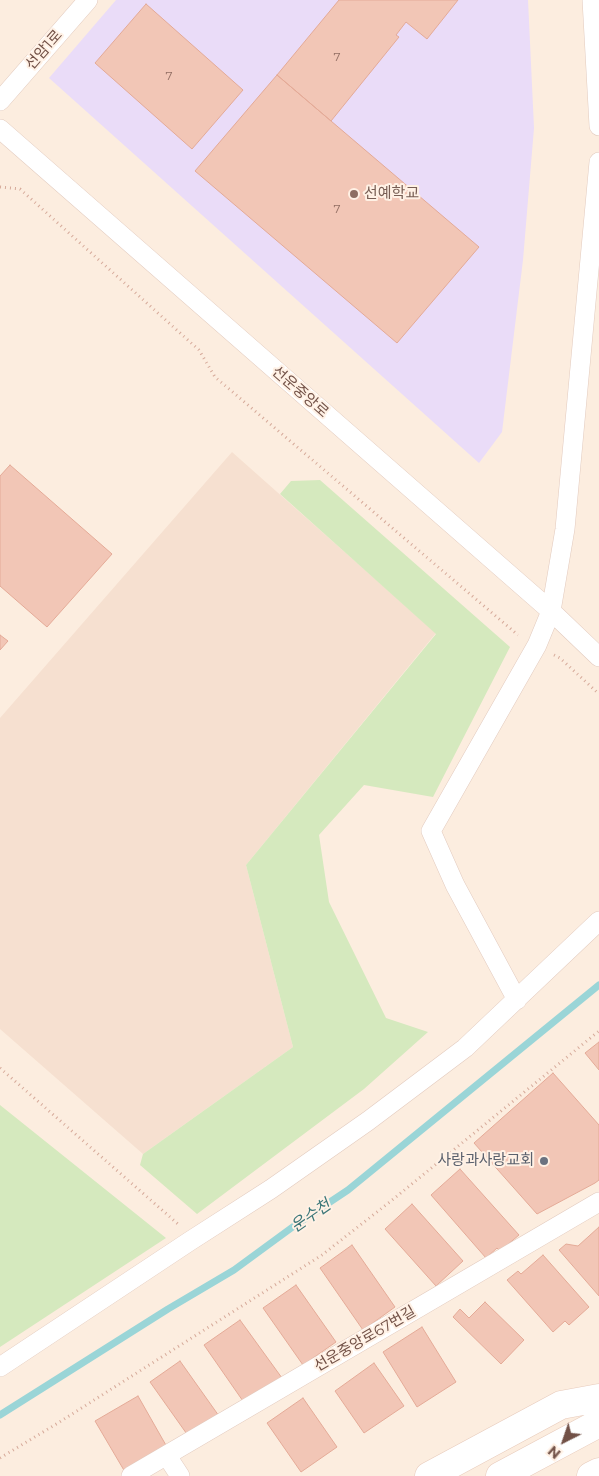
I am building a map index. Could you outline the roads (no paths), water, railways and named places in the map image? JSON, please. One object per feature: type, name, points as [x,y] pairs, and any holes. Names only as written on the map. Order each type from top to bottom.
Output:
[{"type":"main road","points":[[429,1476],[562,1405],[599,1398]]},
{"type":"main road","points":[[500,1476],[599,1423]]},
{"type":"main road","points":[[591,1476],[599,1472]]},
{"type":"street","name":"선암1로","points":[[0,101],[88,0]]},
{"type":"street","points":[[592,0],[599,126]]},
{"type":"street","name":"선운중앙로","points":[[0,129],[550,611],[599,657]]},
{"type":"street","points":[[517,1000],[455,885],[431,831],[537,645],[550,611],[565,529],[599,162]]},
{"type":"street","points":[[0,1367],[271,1189],[368,1121],[465,1048],[599,921]]},
{"type":"street","name":"선운중앙로67번길","points":[[131,1476],[599,1202]]},
{"type":"street","points":[[167,1456],[180,1476]]},
{"type":"waterway","name":"운수천","points":[[0,1415],[168,1309],[234,1270],[294,1226],[348,1190],[599,985]]},
{"type":"place","name":"선예학교","points":[[354,194]]},
{"type":"place","name":"사랑과사랑교회","points":[[544,1161]]}]
